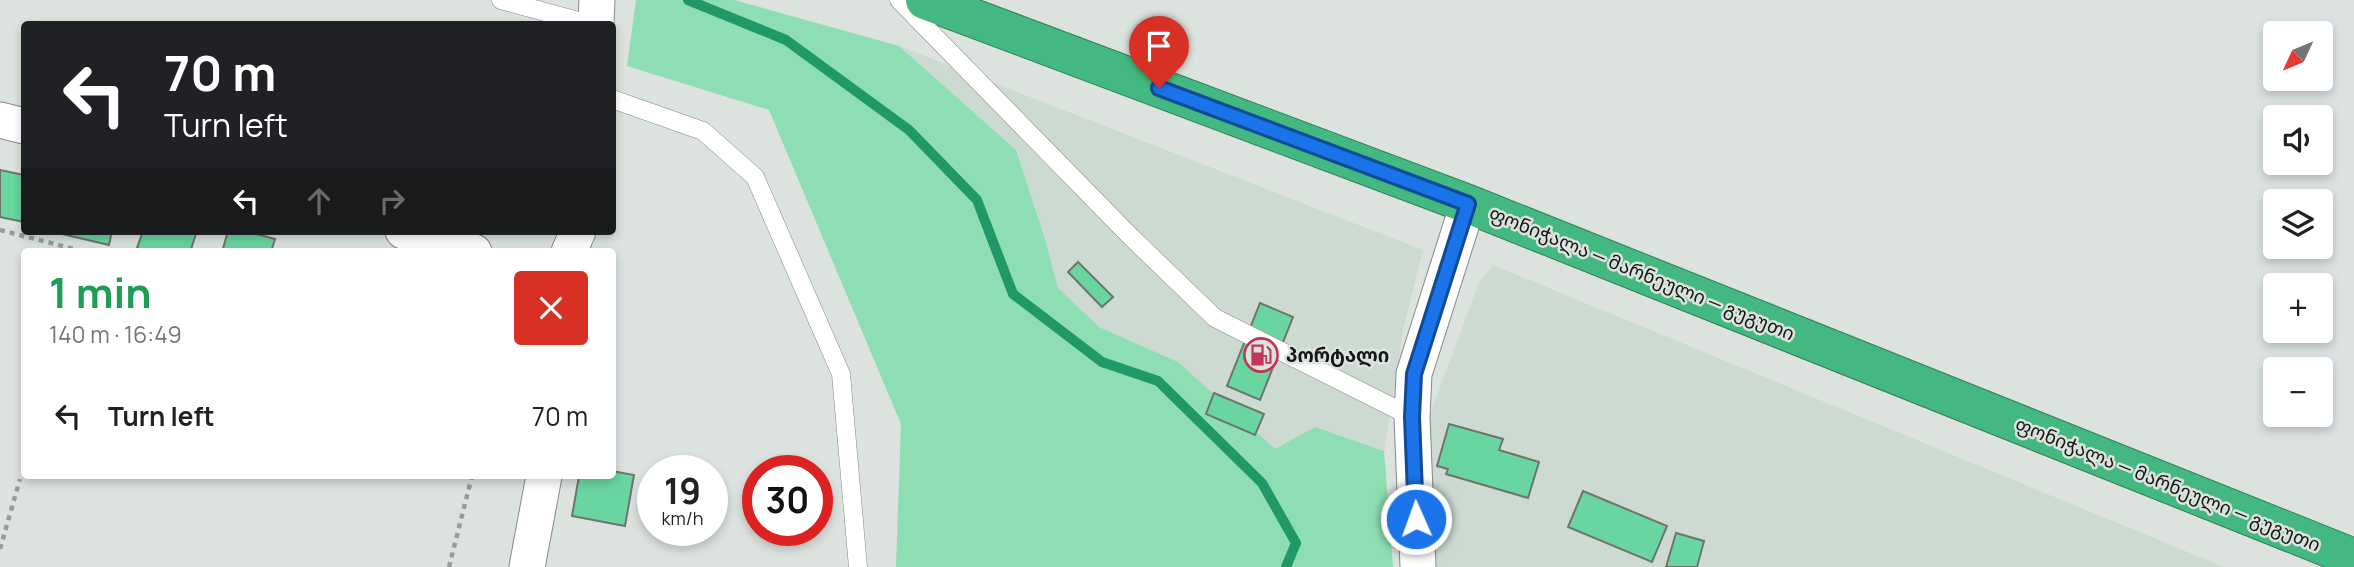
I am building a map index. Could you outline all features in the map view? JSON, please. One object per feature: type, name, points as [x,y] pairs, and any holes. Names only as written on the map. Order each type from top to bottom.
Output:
[{"type":"highway","name":"ფონიჭალა — მარნეული — გუგუთი","points":[[925,0],[1468,204],[2354,558]]},
{"type":"street","points":[[596,21],[597,0]]},
{"type":"street","points":[[0,120],[21,125]]},
{"type":"street","points":[[1418,567],[1412,417],[1414,374],[1468,204]]},
{"type":"street","points":[[417,235],[460,248]]},
{"type":"street","points":[[527,567],[543,479]]},
{"type":"lane","points":[[501,0],[578,21]]},
{"type":"lane","points":[[899,0],[1131,237],[1215,318],[1412,417]]},
{"type":"lane","points":[[616,100],[703,131],[755,177],[841,374],[858,567]]},
{"type":"path","points":[[0,230],[70,248]]},
{"type":"path","points":[[0,549],[20,479]]},
{"type":"path","points":[[449,567],[471,479]]},
{"type":"shaded area","points":[[899,46],[1423,250],[1404,326],[1384,451],[1315,427],[1275,450],[1178,362],[1099,327],[1058,288],[1016,150]]},
{"type":"shaded area","points":[[1493,265],[2224,567],[1435,567],[1427,423],[1479,282]]},
{"type":"green space","points":[[636,0],[734,0],[899,46],[1016,150],[1058,288],[1099,327],[1178,362],[1275,449],[1315,427],[1384,451],[1393,567],[896,567],[901,424],[769,110],[627,66]]},
{"type":"building","points":[[0,170],[21,174],[21,221],[0,217]]},
{"type":"building","points":[[66,235],[111,235],[109,245]]},
{"type":"building","points":[[142,235],[196,235],[191,248],[137,248]]},
{"type":"building","points":[[227,235],[260,235],[275,239],[272,248],[223,248]]},
{"type":"building","points":[[1078,262],[1113,297],[1102,307],[1068,272]]},
{"type":"building","points":[[1260,303],[1293,317],[1260,400],[1227,386]]},
{"type":"building","points":[[1214,393],[1264,414],[1255,435],[1206,414]]},
{"type":"building","points":[[1449,424],[1503,439],[1499,450],[1539,462],[1528,498],[1446,474],[1448,469],[1437,466]]},
{"type":"building","points":[[616,472],[634,475],[625,526],[572,516],[578,479],[616,479]]},
{"type":"building","points":[[1583,491],[1667,526],[1652,562],[1568,527]]},
{"type":"building","points":[[1676,533],[1704,541],[1697,567],[1666,567]]},
{"type":"waterway","points":[[688,0],[786,40],[909,130],[977,200],[1013,294],[1102,362],[1158,381],[1262,483],[1296,543],[1286,567]]},
{"type":"place","name":"პორტალი","points":[[1261,355]]},
{"type":"route","points":[[1159,88],[1468,204],[1414,374],[1412,417],[1416,519]]}]
